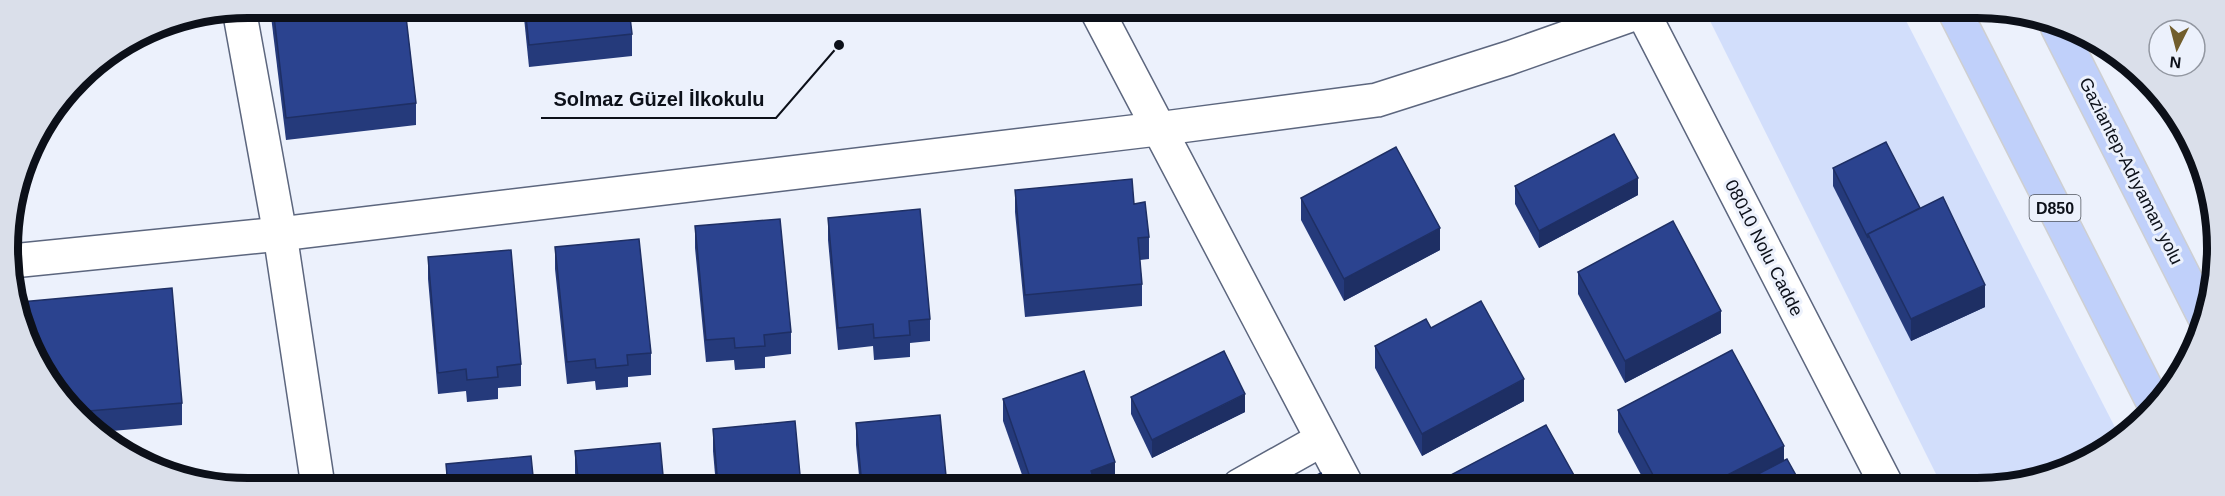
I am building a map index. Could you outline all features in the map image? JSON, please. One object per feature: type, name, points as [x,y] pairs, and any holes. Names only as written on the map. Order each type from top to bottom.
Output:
[{"type":"highway","name":"D850","points":[[1958,18],[2152,398]]},
{"type":"highway","name":"Gaziantep-Adıyaman yolu","points":[[2061,34],[2199,307]]},
{"type":"street","points":[[241,18],[280,234],[317,478]]},
{"type":"street","points":[[1101,18],[1342,478]]},
{"type":"street","points":[[18,260],[280,234],[1157,129],[1377,100],[1509,58],[1620,18]]},
{"type":"street","name":"08010 Nolu Cadde","points":[[1646,18],[1883,478]]},
{"type":"street","points":[[1253,478],[1321,440]]},
{"type":"shaded area","points":[[1708,18],[1905,18],[2117,430],[2079,454],[2037,470],[1992,478],[1938,478]]},
{"type":"building","points":[[274,18],[406,18],[416,103],[286,118]]},
{"type":"building","points":[[526,18],[630,18],[632,34],[529,45]]},
{"type":"building","points":[[1614,134],[1638,178],[1539,231],[1515,186]]},
{"type":"building","points":[[1886,142],[1920,208],[1868,234],[1868,238],[1833,168]]},
{"type":"building","points":[[1396,147],[1440,228],[1344,279],[1301,198]]},
{"type":"building","points":[[1132,179],[1134,204],[1145,202],[1149,237],[1138,238],[1142,284],[1025,295],[1015,190]]},
{"type":"building","points":[[1943,197],[1985,285],[1911,319],[1868,234]]},
{"type":"building","points":[[920,209],[930,319],[909,321],[910,335],[874,338],[873,324],[838,328],[828,218]]},
{"type":"building","points":[[780,219],[791,332],[764,335],[765,346],[735,348],[734,338],[706,340],[695,226]]},
{"type":"building","points":[[1673,221],[1721,311],[1625,361],[1578,272]]},
{"type":"building","points":[[639,239],[651,353],[627,355],[628,365],[596,368],[595,359],[567,362],[555,247]]},
{"type":"building","points":[[511,250],[521,364],[497,367],[498,377],[467,380],[466,369],[438,373],[428,257]]},
{"type":"building","points":[[172,288],[182,403],[85,411],[49,363],[30,322],[24,302]]},
{"type":"building","points":[[1481,301],[1524,379],[1422,434],[1375,346],[1426,319],[1431,328]]},
{"type":"building","points":[[1732,350],[1784,446],[1722,478],[1655,478],[1618,410]]},
{"type":"building","points":[[1224,351],[1245,394],[1152,440],[1131,397]]},
{"type":"building","points":[[1084,371],[1115,462],[1091,471],[1094,478],[1030,478],[1003,399]]},
{"type":"building","points":[[940,415],[946,478],[861,478],[856,423]]},
{"type":"building","points":[[795,421],[800,478],[717,478],[713,429]]},
{"type":"building","points":[[1546,425],[1576,478],[1448,478]]},
{"type":"building","points":[[660,443],[663,478],[578,478],[575,451]]},
{"type":"building","points":[[531,456],[533,478],[447,478],[446,464]]},
{"type":"building","points":[[1787,459],[1798,478],[1750,478]]},
{"type":"building","points":[[1321,473],[1324,478],[1311,478]]},
{"type":"place","name":"Solmaz Güzel İlkokulu","points":[[839,45]]}]
